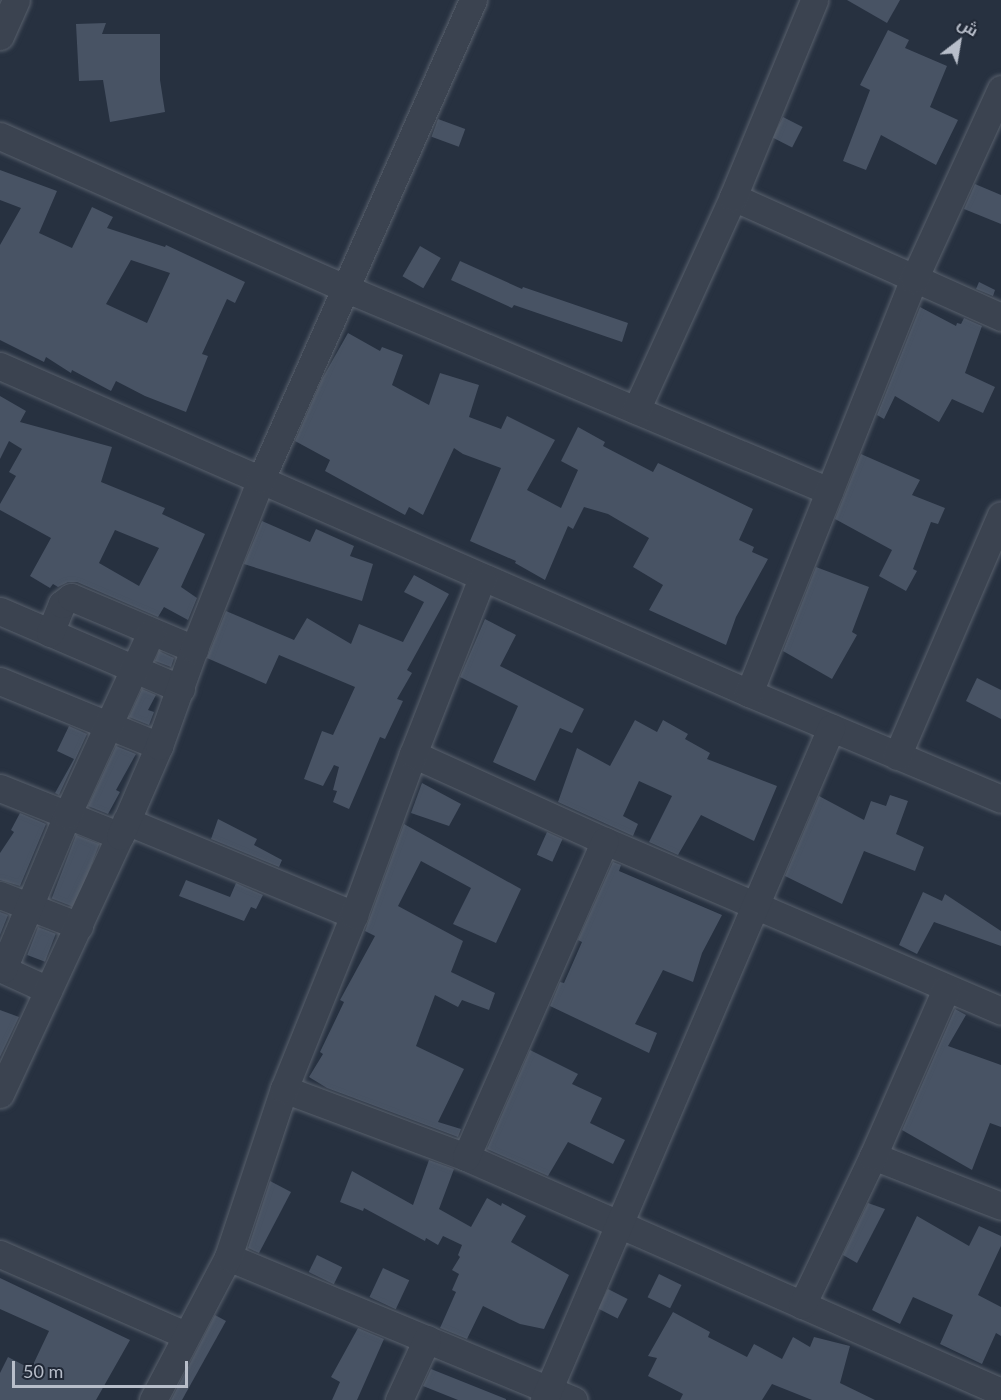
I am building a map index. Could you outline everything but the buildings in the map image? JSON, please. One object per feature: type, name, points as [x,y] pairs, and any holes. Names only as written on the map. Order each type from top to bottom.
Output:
[{"type":"street","points":[[0,36],[16,0]]},
{"type":"street","points":[[0,1094],[79,926],[159,746],[194,649],[261,479],[473,0]]},
{"type":"street","points":[[636,411],[733,196],[814,0]]},
{"type":"street","points":[[749,693],[914,279],[995,120],[1001,89]]},
{"type":"street","points":[[0,136],[347,289],[829,491]]},
{"type":"street","points":[[733,196],[1001,318]]},
{"type":"street","points":[[0,366],[482,578],[1001,799]]},
{"type":"street","points":[[897,756],[1001,515]]},
{"type":"street","points":[[153,1400],[185,1335],[228,1257],[284,1089],[354,915],[413,754],[482,578]]},
{"type":"street","points":[[50,633],[62,604],[71,597],[194,649]]},
{"type":"street","points":[[0,611],[181,688]]},
{"type":"street","points":[[48,990],[1,968],[67,814],[151,632]]},
{"type":"street","points":[[0,681],[159,746]]},
{"type":"street","points":[[546,1394],[831,728]]},
{"type":"street","points":[[413,754],[605,841],[1001,1011]]},
{"type":"street","points":[[0,788],[67,814],[123,828],[354,915]]},
{"type":"street","points":[[466,1157],[605,841]]},
{"type":"street","points":[[0,895],[79,926]]},
{"type":"street","points":[[802,1305],[873,1156],[946,989]]},
{"type":"street","points":[[284,1089],[466,1157],[620,1222],[1001,1392]]},
{"type":"street","points":[[873,1156],[1001,1206]]},
{"type":"street","points":[[0,1254],[185,1335]]},
{"type":"street","points":[[228,1257],[427,1339],[546,1394],[574,1400]]},
{"type":"street","points":[[399,1400],[427,1339]]}]
